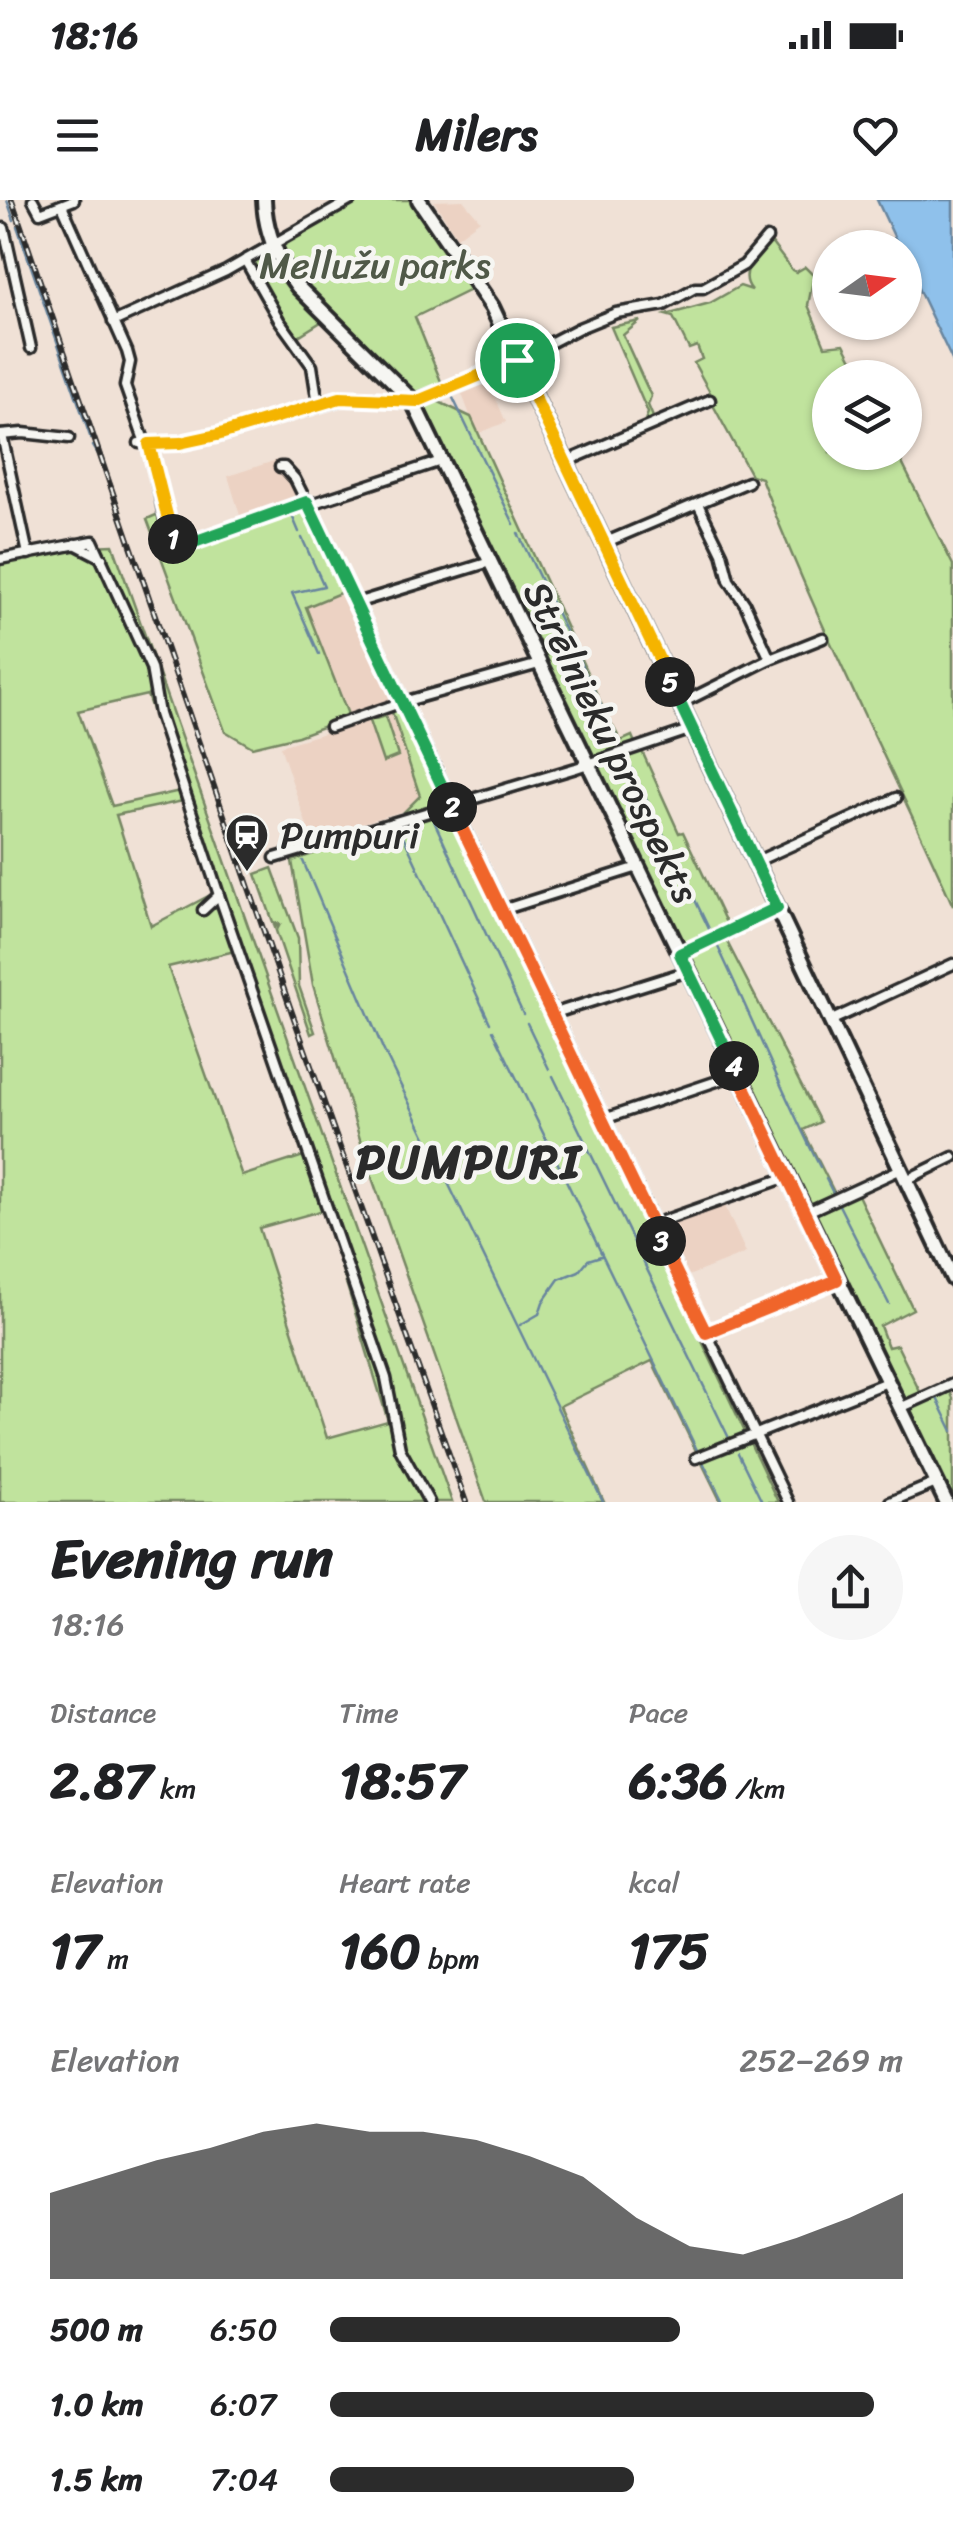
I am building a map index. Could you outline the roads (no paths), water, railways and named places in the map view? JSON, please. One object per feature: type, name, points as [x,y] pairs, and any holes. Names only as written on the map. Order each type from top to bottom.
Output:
[{"type":"main road","name":"Strēlnieku prospekts","points":[[264,200],[273,245],[298,287],[412,400],[946,1502]]},
{"type":"main road","points":[[419,200],[492,307],[953,1279]]},
{"type":"street","points":[[33,200],[40,213],[74,200]]},
{"type":"street","points":[[113,322],[197,286],[352,200]]},
{"type":"street","points":[[62,205],[130,362],[125,386],[170,536],[177,545],[442,460]]},
{"type":"street","points":[[2,229],[31,348]]},
{"type":"street","points":[[144,443],[180,443],[217,435],[350,397],[418,401],[517,360],[601,319],[664,305],[702,288],[744,265],[767,238]]},
{"type":"street","points":[[245,260],[312,366],[318,404]]},
{"type":"street","points":[[565,462],[710,400]]},
{"type":"street","points":[[28,554],[1,435],[69,438]]},
{"type":"street","points":[[280,467],[292,474],[308,503],[788,1502]]},
{"type":"street","points":[[604,543],[748,482]]},
{"type":"street","points":[[698,504],[722,552],[729,580],[745,604],[770,660]]},
{"type":"street","points":[[0,560],[94,541],[102,558],[151,668],[159,714],[219,896],[386,1378],[400,1449],[429,1502]]},
{"type":"street","points":[[75,544],[102,558]]},
{"type":"street","points":[[356,603],[490,562]]},
{"type":"street","points":[[680,704],[822,638]]},
{"type":"street","points":[[330,727],[540,664]]},
{"type":"street","points":[[275,858],[692,729]]},
{"type":"street","points":[[755,862],[896,798]]},
{"type":"street","points":[[502,910],[638,867]]},
{"type":"street","points":[[203,910],[219,896]]},
{"type":"street","points":[[680,954],[777,908]]},
{"type":"street","points":[[830,1021],[953,964]]},
{"type":"street","points":[[552,1014],[688,971]]},
{"type":"street","points":[[604,1118],[738,1074]]},
{"type":"street","points":[[805,1213],[953,1157]]},
{"type":"street","points":[[654,1224],[787,1177]]},
{"type":"street","points":[[706,1333],[837,1280]]},
{"type":"street","points":[[696,1458],[887,1382]]},
{"type":"street","points":[[900,1408],[953,1384]]},
{"type":"street","points":[[890,1502],[936,1482]]},
{"type":"water","points":[[877,200],[953,200],[953,362],[922,297],[922,230],[891,230]]},
{"type":"waterway","points":[[7,200],[14,220]]},
{"type":"waterway","points":[[17,226],[91,439]]},
{"type":"waterway","points":[[453,398],[514,524]]},
{"type":"waterway","points":[[93,446],[98,454]]},
{"type":"waterway","points":[[291,513],[299,532]]},
{"type":"waterway","points":[[518,533],[621,747]]},
{"type":"waterway","points":[[302,538],[324,586],[292,593],[319,654]]},
{"type":"waterway","points":[[626,757],[711,933]]},
{"type":"waterway","points":[[434,821],[523,1014]]},
{"type":"waterway","points":[[398,825],[490,1023]]},
{"type":"waterway","points":[[303,861],[383,1049],[603,1502]]},
{"type":"waterway","points":[[718,947],[820,1167]]},
{"type":"waterway","points":[[527,1023],[549,1069]]},
{"type":"waterway","points":[[493,1030],[697,1450]]},
{"type":"waterway","points":[[553,1076],[728,1436]]},
{"type":"waterway","points":[[826,1179],[834,1195]]},
{"type":"waterway","points":[[839,1205],[889,1304]]},
{"type":"waterway","points":[[520,1325],[539,1314],[559,1279],[601,1256]]},
{"type":"waterway","points":[[936,1396],[953,1431]]},
{"type":"waterway","points":[[738,1453],[762,1502]]},
{"type":"waterway","points":[[703,1462],[723,1502]]},
{"type":"railway","points":[[12,200],[290,1007],[466,1502]]},
{"type":"place","name":"Pumpuri","points":[[247,873]]},
{"type":"district","name":"PUMPURI","points":[[469,1161]]},
{"type":"park label","name":"Mellužu parks","points":[[375,265]]}]
